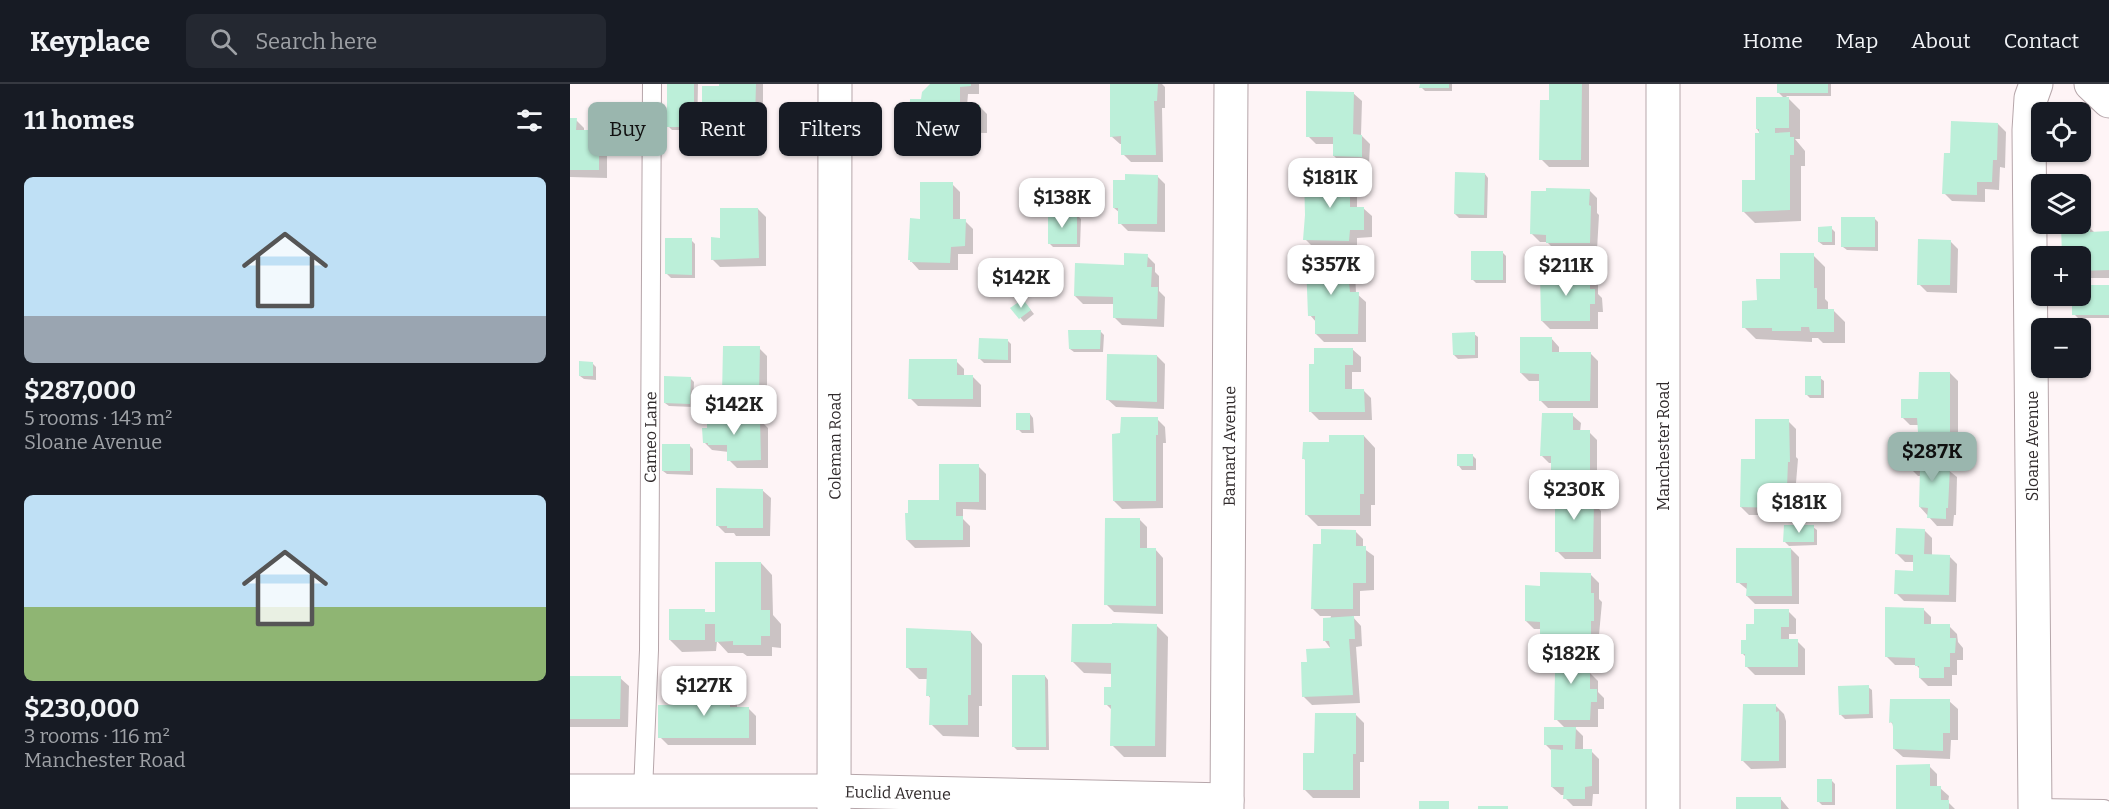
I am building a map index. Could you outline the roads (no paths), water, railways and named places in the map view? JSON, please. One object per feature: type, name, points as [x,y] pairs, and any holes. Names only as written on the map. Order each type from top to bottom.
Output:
[{"type":"street","name":"Coleman Road","points":[[834,800],[835,84]]},
{"type":"street","name":"Barnard Avenue","points":[[1227,804],[1231,84]]},
{"type":"street","name":"Manchester Road","points":[[1663,84],[1663,809]]},
{"type":"street","name":"Sloane Avenue","points":[[2035,808],[2029,130],[2031,98],[2036,84]]},
{"type":"street","points":[[2091,84],[2109,102]]},
{"type":"street","name":"Euclid Avenue","points":[[570,790],[643,790],[834,800],[1227,804]]},
{"type":"lane","name":"Cameo Lane","points":[[643,790],[649,639],[652,84]]},
{"type":"lane","points":[[2035,808],[2104,809]]}]
